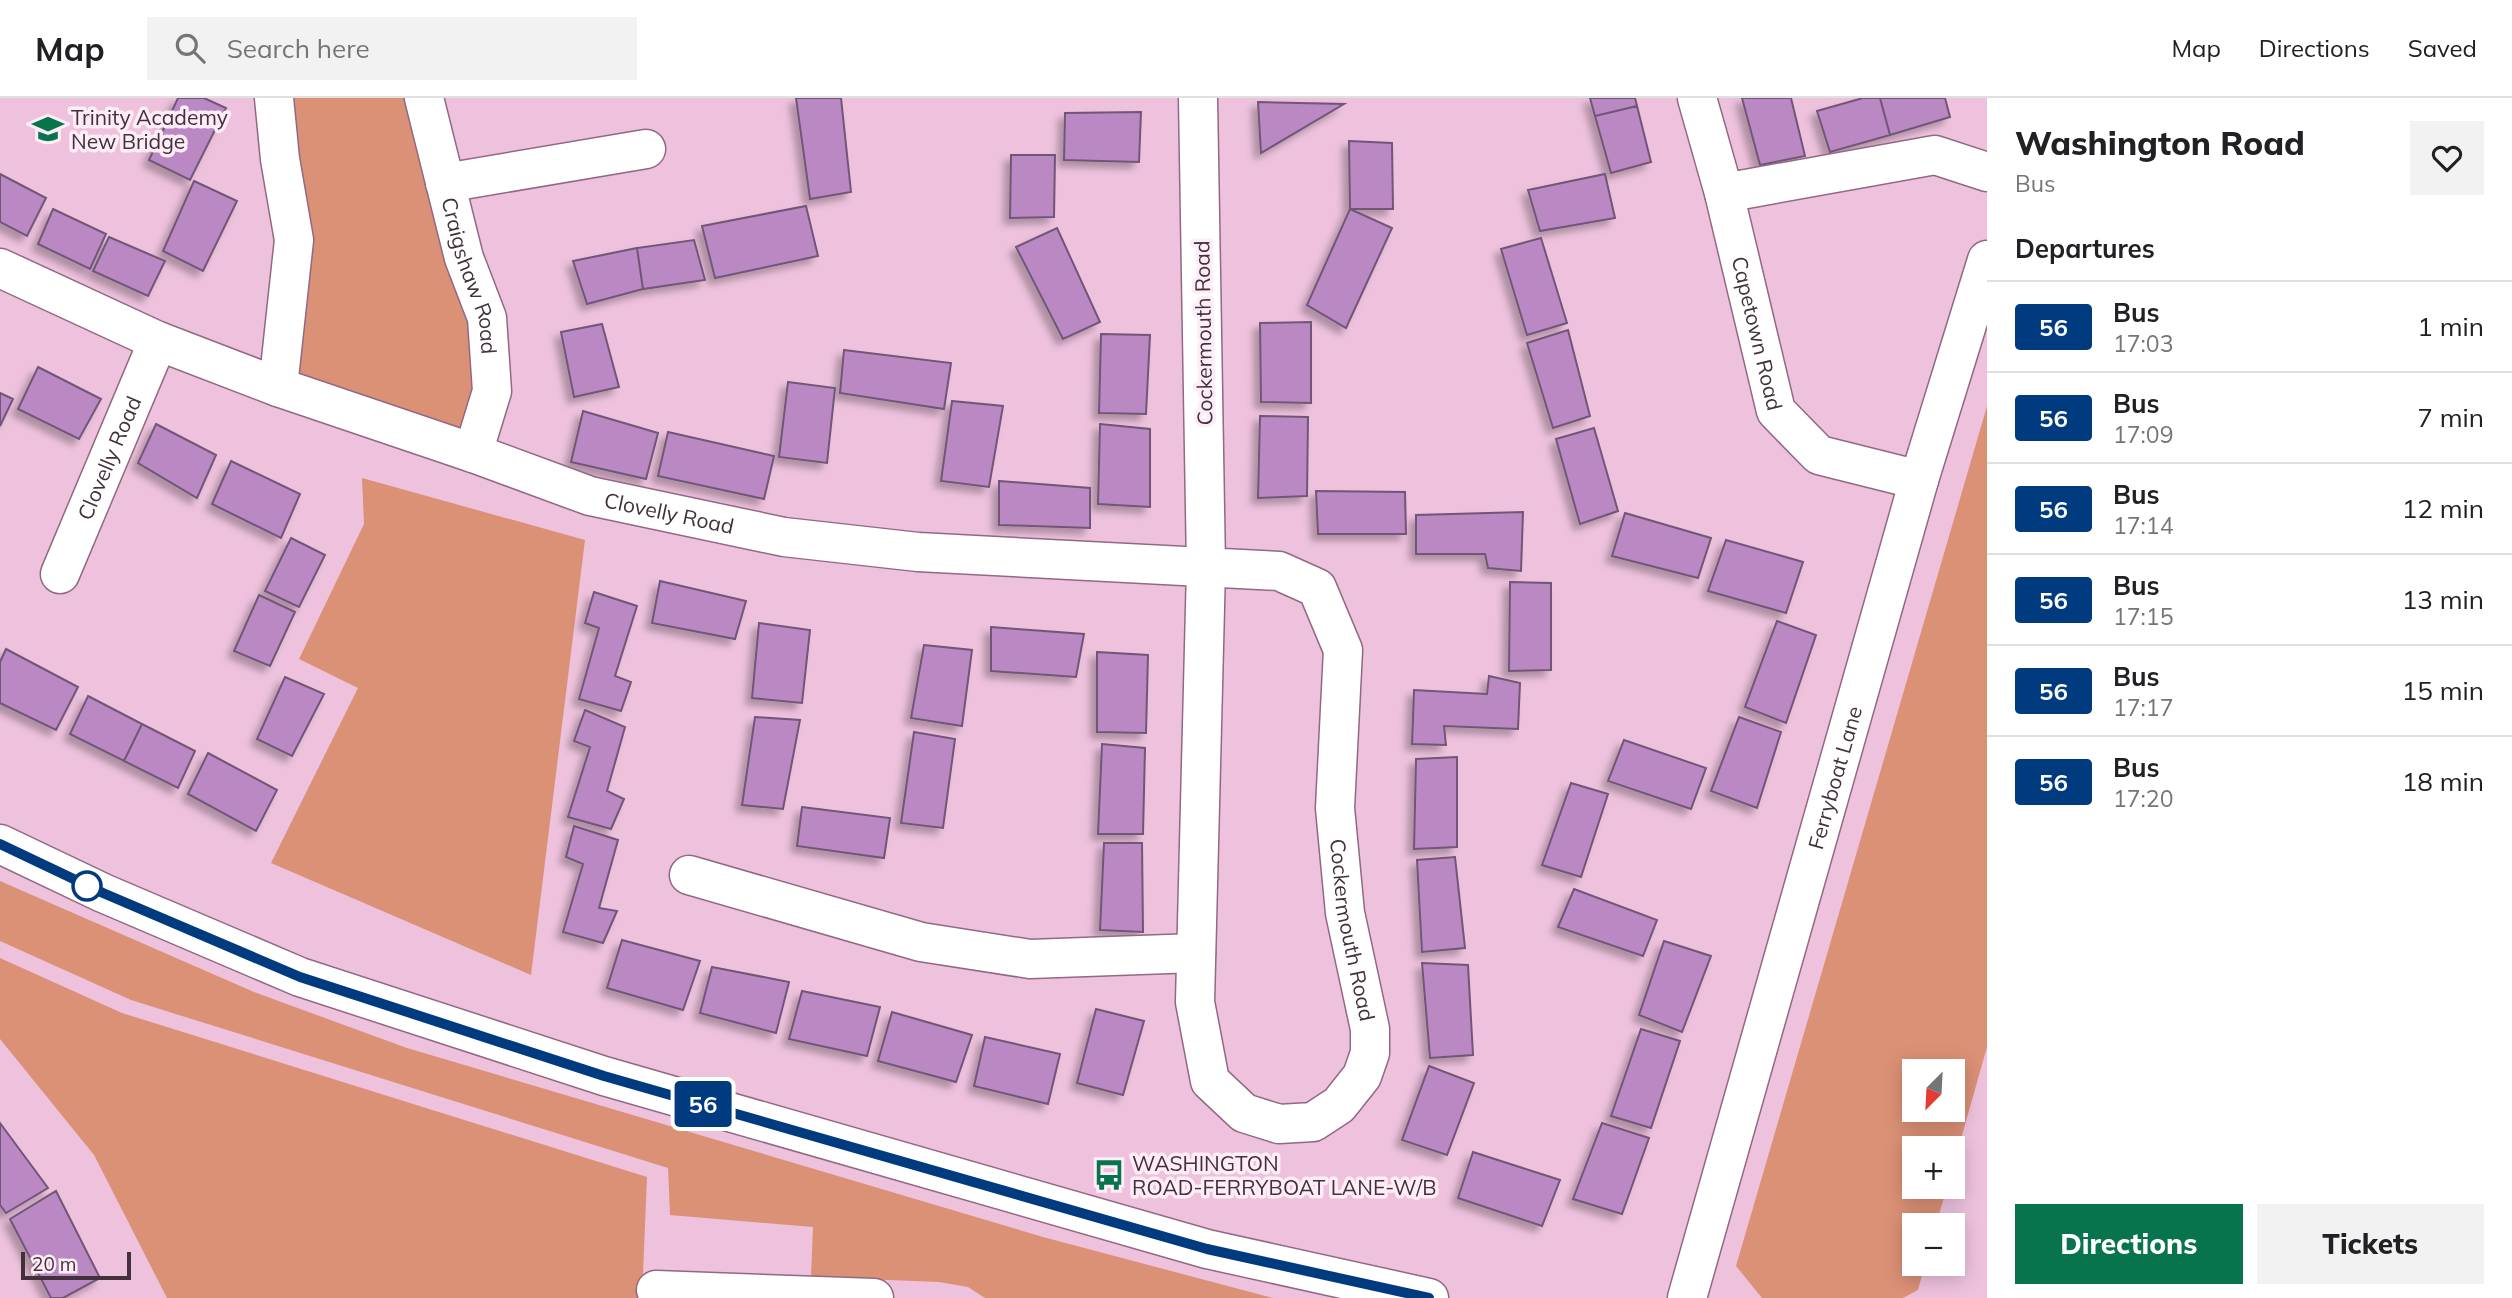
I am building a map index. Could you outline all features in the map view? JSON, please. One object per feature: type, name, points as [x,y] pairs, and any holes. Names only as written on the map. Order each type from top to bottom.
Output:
[{"type":"street","points":[[274,98],[280,159],[294,240],[278,387]]},
{"type":"street","name":"Craigshaw Road","points":[[424,98],[464,258],[487,318],[492,391],[473,453]]},
{"type":"street","name":"Cockermouth Road","points":[[1198,98],[1206,568],[1195,1002],[1210,1081],[1244,1114],[1279,1124],[1313,1122],[1339,1105],[1362,1076],[1370,1054],[1370,1029],[1345,913],[1335,808],[1343,650],[1317,588],[1279,571],[1206,568]]},
{"type":"street","name":"Capetown Road","points":[[1697,98],[1724,193],[1776,411],[1819,454],[1919,481]]},
{"type":"street","points":[[445,183],[646,149]]},
{"type":"street","points":[[1724,193],[1935,155],[1987,172]]},
{"type":"street","name":"Ferryboat Lane","points":[[1687,1298],[1919,481],[1987,261]]},
{"type":"street","name":"Clovelly Road","points":[[0,268],[158,341],[278,387],[590,496],[784,537],[918,552],[1206,568]]},
{"type":"street","name":"Clovelly Road","points":[[60,574],[158,341]]},
{"type":"street","points":[[0,844],[103,893],[300,977],[604,1076],[1207,1249],[1429,1298]]},
{"type":"street","points":[[689,875],[921,942],[1030,959],[1196,953]]},
{"type":"street","points":[[656,1290],[874,1298]]},
{"type":"shaded area","points":[[274,98],[424,98],[487,318],[473,453],[278,387]]},
{"type":"shaded area","points":[[1987,406],[1987,1047],[1962,1136],[1902,1136],[1902,1199],[1944,1199],[1939,1213],[1902,1213],[1902,1276],[1922,1276],[1918,1290],[1903,1298],[1762,1298],[1736,1266]]},
{"type":"shaded area","points":[[362,478],[585,540],[531,975],[271,863],[358,688],[299,659],[364,524]]},
{"type":"shaded area","points":[[0,881],[254,992],[407,1048],[1043,1237],[1273,1298],[985,1298],[968,1287],[939,1282],[811,1277],[813,1227],[670,1215],[668,1168],[131,1000],[0,941]]},
{"type":"shaded area","points":[[0,958],[122,1013],[647,1177],[642,1298],[167,1298],[94,1155],[0,1039]]},
{"type":"building","points":[[178,98],[204,98],[226,108],[190,180],[149,160]]},
{"type":"building","points":[[796,98],[841,98],[851,192],[810,199]]},
{"type":"building","points":[[1590,98],[1635,98],[1637,106],[1595,116]]},
{"type":"building","points":[[1742,98],[1791,98],[1805,156],[1760,165]]},
{"type":"building","points":[[1863,98],[1880,98],[1890,135],[1830,152],[1817,111]]},
{"type":"building","points":[[1880,98],[1945,98],[1950,117],[1890,135]]},
{"type":"building","points":[[1258,102],[1344,104],[1261,153]]},
{"type":"building","points":[[1637,106],[1651,162],[1611,173],[1595,116]]},
{"type":"building","points":[[1141,112],[1139,162],[1064,160],[1065,113]]},
{"type":"building","points":[[1349,141],[1392,143],[1393,209],[1350,209]]},
{"type":"building","points":[[1011,155],[1055,155],[1054,217],[1010,218]]},
{"type":"building","points":[[0,174],[46,198],[27,236],[0,222]]},
{"type":"building","points":[[1605,174],[1615,218],[1540,231],[1528,190]]},
{"type":"building","points":[[194,181],[237,201],[203,271],[163,251]]},
{"type":"building","points":[[806,206],[818,256],[715,278],[702,226]]},
{"type":"building","points":[[53,209],[106,234],[90,269],[38,244]]},
{"type":"building","points":[[1350,209],[1392,228],[1346,328],[1307,305]]},
{"type":"building","points":[[1057,228],[1100,322],[1063,339],[1016,247]]},
{"type":"building","points":[[109,237],[165,261],[148,296],[93,271]]},
{"type":"building","points":[[1541,238],[1567,323],[1527,335],[1501,249]]},
{"type":"building","points":[[694,240],[705,280],[643,289],[637,248]]},
{"type":"building","points":[[637,248],[643,289],[587,304],[573,261]]},
{"type":"building","points":[[1311,322],[1311,403],[1261,402],[1260,323]]},
{"type":"building","points":[[602,324],[619,387],[574,397],[561,332]]},
{"type":"building","points":[[1568,330],[1590,416],[1553,428],[1527,343]]},
{"type":"building","points":[[1101,334],[1150,335],[1146,414],[1099,413]]},
{"type":"building","points":[[844,350],[951,363],[944,409],[840,393]]},
{"type":"building","points":[[38,367],[101,399],[79,439],[18,409]]},
{"type":"building","points":[[788,382],[835,388],[827,463],[779,457]]},
{"type":"building","points":[[0,393],[13,399],[0,426]]},
{"type":"building","points":[[952,401],[1003,406],[989,487],[941,481]]},
{"type":"building","points":[[583,411],[658,433],[646,479],[571,462]]},
{"type":"building","points":[[1260,416],[1308,417],[1307,496],[1258,498]]},
{"type":"building","points":[[156,424],[216,455],[197,498],[138,463]]},
{"type":"building","points":[[1100,424],[1150,429],[1150,507],[1098,504]]},
{"type":"building","points":[[1594,428],[1618,511],[1580,524],[1556,439]]},
{"type":"building","points":[[668,432],[774,456],[764,499],[658,476]]},
{"type":"building","points":[[231,461],[300,494],[281,538],[212,504]]},
{"type":"building","points":[[999,481],[1090,488],[1090,528],[999,525]]},
{"type":"building","points":[[1316,491],[1405,492],[1406,534],[1318,534]]},
{"type":"building","points":[[1523,512],[1521,571],[1488,568],[1485,554],[1416,554],[1416,515]]},
{"type":"building","points":[[1625,513],[1711,538],[1698,578],[1612,556]]},
{"type":"building","points":[[291,538],[325,555],[299,607],[265,591]]},
{"type":"building","points":[[1726,540],[1803,562],[1786,613],[1708,591]]},
{"type":"building","points":[[660,581],[746,601],[735,639],[652,623]]},
{"type":"building","points":[[1510,582],[1551,583],[1551,670],[1509,671]]},
{"type":"building","points":[[594,592],[637,606],[615,676],[631,682],[621,711],[579,699],[599,628],[585,623]]},
{"type":"building","points":[[259,595],[295,612],[270,666],[234,651]]},
{"type":"building","points":[[1777,621],[1816,635],[1786,723],[1745,707]]},
{"type":"building","points":[[759,623],[810,630],[802,703],[752,698]]},
{"type":"building","points":[[991,627],[1084,634],[1076,677],[991,671]]},
{"type":"building","points":[[924,645],[972,650],[962,726],[911,718]]},
{"type":"building","points":[[6,649],[78,687],[56,730],[0,703],[0,662]]},
{"type":"building","points":[[1097,652],[1148,655],[1146,733],[1097,732]]},
{"type":"building","points":[[1489,676],[1520,683],[1518,729],[1444,726],[1446,745],[1412,744],[1414,690],[1487,694]]},
{"type":"building","points":[[285,677],[324,694],[292,756],[257,739]]},
{"type":"building","points":[[88,696],[142,724],[124,761],[70,734]]},
{"type":"building","points":[[585,710],[625,727],[607,791],[624,799],[611,829],[568,817],[590,747],[574,741]]},
{"type":"building","points":[[755,717],[800,720],[783,809],[742,805]]},
{"type":"building","points":[[1739,717],[1781,732],[1757,808],[1711,791]]},
{"type":"building","points":[[142,724],[195,751],[178,788],[124,761]]},
{"type":"building","points":[[914,732],[955,739],[943,828],[901,823]]},
{"type":"building","points":[[1624,740],[1706,768],[1691,809],[1608,781]]},
{"type":"building","points":[[1102,744],[1145,748],[1143,834],[1098,834]]},
{"type":"building","points":[[208,753],[277,790],[256,831],[188,794]]},
{"type":"building","points":[[1457,757],[1457,847],[1414,849],[1416,759]]},
{"type":"building","points":[[1571,783],[1608,794],[1581,877],[1542,865]]},
{"type":"building","points":[[802,807],[890,818],[884,858],[797,846]]},
{"type":"building","points":[[574,826],[618,840],[599,908],[617,911],[603,943],[563,932],[583,864],[566,857]]},
{"type":"building","points":[[1104,843],[1142,843],[1143,932],[1100,930]]},
{"type":"building","points":[[1455,857],[1465,948],[1422,952],[1417,860]]},
{"type":"building","points":[[1574,889],[1657,920],[1643,956],[1558,927]]},
{"type":"building","points":[[622,940],[700,961],[683,1010],[607,988]]},
{"type":"building","points":[[1664,941],[1711,956],[1682,1032],[1639,1015]]},
{"type":"building","points":[[1422,963],[1468,965],[1473,1055],[1430,1058]]},
{"type":"building","points":[[712,967],[789,982],[776,1033],[700,1013]]},
{"type":"building","points":[[802,991],[880,1007],[867,1056],[789,1039]]},
{"type":"building","points":[[1096,1009],[1144,1021],[1123,1095],[1077,1083]]},
{"type":"building","points":[[892,1012],[972,1035],[956,1082],[878,1061]]},
{"type":"building","points":[[1641,1029],[1680,1041],[1651,1128],[1611,1116]]},
{"type":"building","points":[[985,1037],[1060,1054],[1048,1104],[974,1086]]},
{"type":"building","points":[[1429,1066],[1474,1083],[1447,1155],[1402,1140]]},
{"type":"building","points":[[0,1123],[48,1188],[6,1213],[0,1205]]},
{"type":"building","points":[[1602,1123],[1649,1138],[1622,1214],[1573,1199]]},
{"type":"building","points":[[1473,1152],[1560,1180],[1542,1226],[1458,1198]]},
{"type":"building","points":[[56,1191],[100,1278],[63,1298],[51,1298],[10,1219]]},
{"type":"bus line","name":"56","points":[[0,844],[103,893],[300,977],[604,1076],[1207,1249],[1429,1298]]},
{"type":"place","name":"Trinity Academy New Bridge","points":[[48,129]]},
{"type":"place","name":"WASHINGTON ROAD-FERRYBOAT LANE-W/B","points":[[1109,1175]]}]
